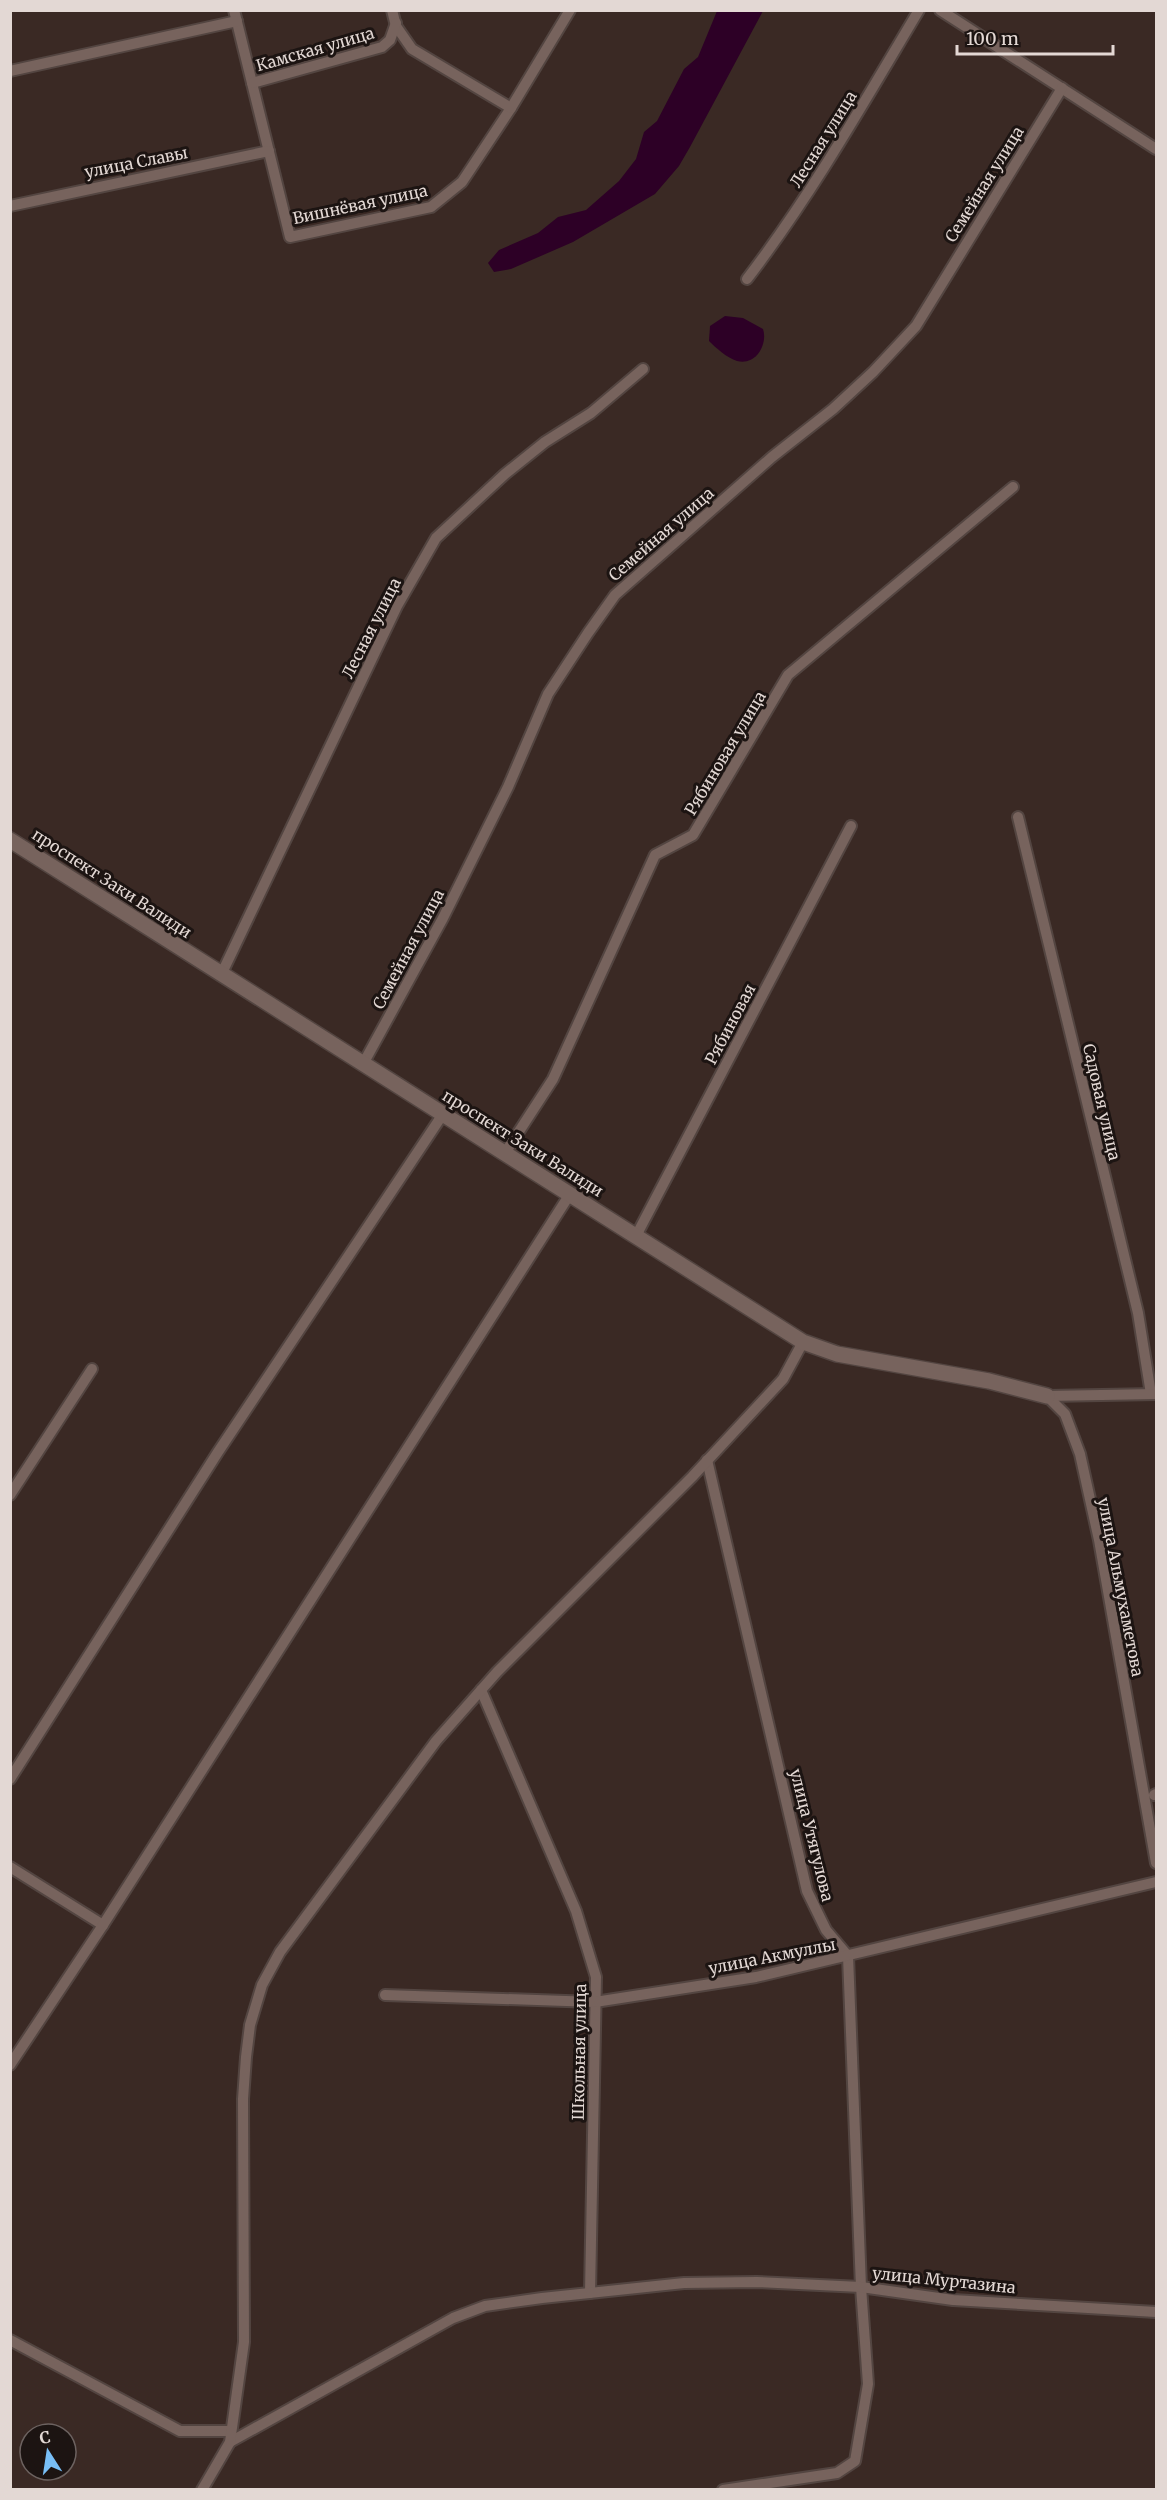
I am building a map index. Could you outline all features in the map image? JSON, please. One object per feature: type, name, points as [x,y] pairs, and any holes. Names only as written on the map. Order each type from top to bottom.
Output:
[{"type":"street","points":[[394,10],[396,26],[412,49],[511,108],[570,10]]},
{"type":"street","name":"Лесная улица","points":[[747,279],[778,239],[839,146],[919,10]]},
{"type":"street","points":[[940,10],[1156,149]]},
{"type":"street","points":[[10,71],[236,16]]},
{"type":"street","name":"Вишнёвая улица","points":[[236,16],[290,237],[431,207],[462,182],[511,108]]},
{"type":"street","name":"Камская улица","points":[[252,83],[382,47],[390,40],[396,26]]},
{"type":"street","name":"Семейная улица","points":[[363,1064],[443,918],[508,787],[548,693],[615,595],[772,457],[833,409],[873,372],[916,326],[1062,88]]},
{"type":"street","name":"улица Славы","points":[[10,206],[269,151]]},
{"type":"street","name":"Лесная улица","points":[[221,975],[397,606],[436,538],[505,474],[545,442],[591,413],[642,369]]},
{"type":"street","name":"Рябиновая улица","points":[[505,1153],[553,1079],[655,855],[693,835],[788,675],[1013,487]]},
{"type":"street","name":"Садовая улица","points":[[1018,817],[1138,1312],[1154,1389]]},
{"type":"street","name":"Рябиновая","points":[[636,1236],[851,826]]},
{"type":"street","name":"проспект Заки Валиди","points":[[10,840],[803,1342],[837,1354],[989,1381],[1047,1396]]},
{"type":"street","points":[[10,1779],[218,1452],[443,1114]]},
{"type":"street","points":[[10,2065],[103,1925],[570,1194]]},
{"type":"street","points":[[202,2490],[230,2436],[244,2342],[246,2068],[250,2025],[262,1985],[280,1952],[436,1741],[481,1690],[707,1460],[783,1379],[803,1342]]},
{"type":"street","points":[[10,1495],[92,1369]]},
{"type":"street","points":[[1047,1396],[1154,1389]]},
{"type":"street","name":"улица Альмухаметова","points":[[1047,1396],[1065,1414],[1080,1454],[1099,1540],[1156,1863]]},
{"type":"street","name":"улица Утягулова","points":[[707,1460],[807,1890],[826,1929],[848,1956]]},
{"type":"street","name":"Школьная улица","points":[[481,1690],[576,1911],[596,1977],[590,2293]]},
{"type":"street","points":[[10,1867],[103,1925]]},
{"type":"street","name":"улица Акмуллы","points":[[385,1995],[595,2002],[756,1977],[1156,1882]]},
{"type":"street","points":[[10,2340],[180,2431],[230,2436],[453,2318],[486,2306],[684,2283],[758,2282],[861,2287],[848,1956]]},
{"type":"street","name":"улица Муртазина","points":[[723,2490],[837,2473],[855,2461],[868,2384],[861,2287],[953,2300],[1156,2312]]},
{"type":"shaded area","points":[[717,11],[763,11],[679,166],[655,194],[573,242],[511,269],[494,272],[488,263],[499,250],[538,233],[558,217],[586,210],[619,181],[636,159],[644,132],[657,121],[684,69],[698,57]]},
{"type":"shaded area","points":[[725,316],[743,318],[763,329],[764,341],[755,357],[744,362],[737,361],[718,350],[709,341],[710,326]]}]
